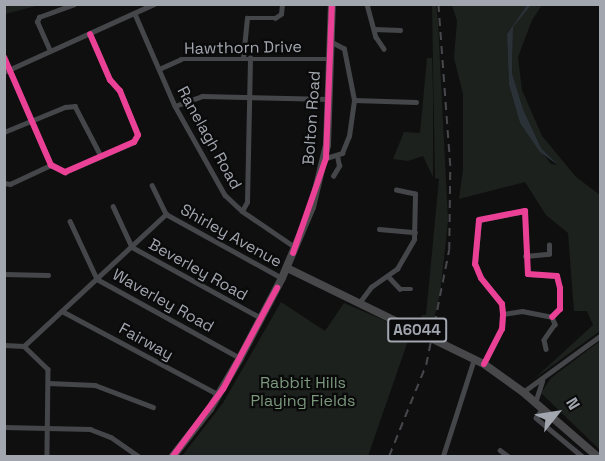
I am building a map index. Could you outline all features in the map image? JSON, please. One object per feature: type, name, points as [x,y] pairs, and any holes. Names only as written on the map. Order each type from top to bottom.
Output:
[{"type":"main road","name":"Bolton Road","points":[[173,456],[219,396],[281,280],[295,247],[326,158],[332,4]]},
{"type":"main road","name":"A6044","points":[[288,266],[305,277],[484,364],[523,392],[597,456]]},
{"type":"main road","points":[[281,280],[305,277]]},
{"type":"street","points":[[50,51],[37,22],[39,17],[74,4]]},
{"type":"street","points":[[7,71],[154,4]]},
{"type":"street","points":[[243,58],[248,18],[275,18],[281,15],[282,4]]},
{"type":"street","points":[[367,4],[374,29],[384,49]]},
{"type":"street","name":"Ranelagh Road","points":[[135,14],[175,106],[225,195],[242,211],[295,247]]},
{"type":"street","points":[[374,29],[400,30]]},
{"type":"street","points":[[4,57],[7,71],[32,120],[51,165],[65,172],[134,142],[138,132],[90,34]]},
{"type":"street","points":[[331,42],[344,49],[354,100],[349,136],[337,156],[339,166],[333,176]]},
{"type":"street","points":[[242,211],[248,202],[250,58]]},
{"type":"street","name":"Hawthorn Drive","points":[[159,69],[181,59],[330,59]]},
{"type":"street","points":[[175,106],[202,96],[329,99]]},
{"type":"street","points":[[354,100],[416,102]]},
{"type":"street","points":[[4,132],[64,106],[75,106],[101,156]]},
{"type":"street","points":[[326,158],[337,156]]},
{"type":"street","points":[[4,183],[10,184],[51,165]]},
{"type":"street","name":"Shirley Avenue","points":[[152,184],[166,214],[281,280]]},
{"type":"street","points":[[359,304],[371,287],[389,277],[410,246],[415,232],[415,194],[396,190]]},
{"type":"street","name":"Beverley Road","points":[[113,206],[132,247],[261,318]]},
{"type":"street","points":[[484,364],[502,329],[503,314],[502,304],[481,278],[475,264],[476,223],[525,211],[525,256],[528,274],[557,276],[561,300],[560,309],[552,317]]},
{"type":"street","points":[[24,346],[166,214]]},
{"type":"street","name":"Waverley Road","points":[[70,221],[97,279],[240,358]]},
{"type":"street","points":[[383,222],[382,229],[415,232]]},
{"type":"street","points":[[525,256],[549,254],[549,245]]},
{"type":"street","points":[[4,274],[48,275]]},
{"type":"street","points":[[389,277],[404,290],[405,297]]},
{"type":"street","points":[[404,290],[411,289]]},
{"type":"street","name":"Fairway","points":[[62,310],[219,396]]},
{"type":"street","points":[[503,314],[522,311],[552,317]]},
{"type":"street","points":[[546,349],[544,340],[555,324],[552,317]]},
{"type":"street","points":[[523,392],[544,379],[600,336]]},
{"type":"street","points":[[4,345],[24,346],[48,369],[47,456]]},
{"type":"street","points":[[443,456],[474,358]]},
{"type":"street","points":[[536,403],[544,379]]},
{"type":"street","points":[[48,383],[95,385],[153,407]]},
{"type":"street","points":[[543,410],[536,418],[582,456]]},
{"type":"street","points":[[4,427],[90,429],[111,437],[138,456]]},
{"type":"street","points":[[500,450],[508,456]]},
{"type":"green space","points":[[5,4],[40,4],[40,5],[5,14]]},
{"type":"green space","points":[[432,5],[436,5],[438,22],[448,221],[440,294],[431,331],[419,325],[422,315],[426,315],[439,179],[435,178]]},
{"type":"green space","points":[[452,5],[528,5],[507,34],[509,85],[520,123],[551,164],[558,165],[541,148],[523,109],[512,73],[513,26],[531,5],[542,5],[532,20],[518,57],[522,90],[542,136],[576,177],[600,195],[600,331],[534,379],[593,325],[587,311],[574,311],[568,233],[546,215],[525,182],[459,199],[463,170],[463,94],[454,58],[457,21]]},
{"type":"green space","points":[[427,58],[432,58],[433,177],[423,156],[408,161],[393,159],[404,132],[420,133]]},
{"type":"green space","name":"Rabbit Hills Playing Fields","points":[[281,302],[325,331],[344,303],[411,332],[368,456],[182,456],[223,403]]},
{"type":"green space","points":[[600,341],[600,450],[541,393],[551,378]]},
{"type":"shaded area","points":[[528,4],[531,5],[513,27],[512,73],[523,109],[541,148],[559,166],[540,152],[520,123],[509,85],[507,34]]},
{"type":"railway","points":[[389,456],[426,365],[449,250],[450,166],[438,4]]},
{"type":"cycle path","points":[[293,253],[326,158],[332,4]]},
{"type":"cycle path","points":[[4,57],[51,165],[65,172],[134,142],[138,135],[120,91],[110,80],[90,34]]},
{"type":"cycle path","points":[[484,364],[502,329],[503,314],[502,304],[481,278],[475,264],[479,220],[525,211],[528,274],[557,276],[560,288],[560,309],[552,317]]},
{"type":"cycle path","points":[[173,456],[223,389],[277,288]]}]
